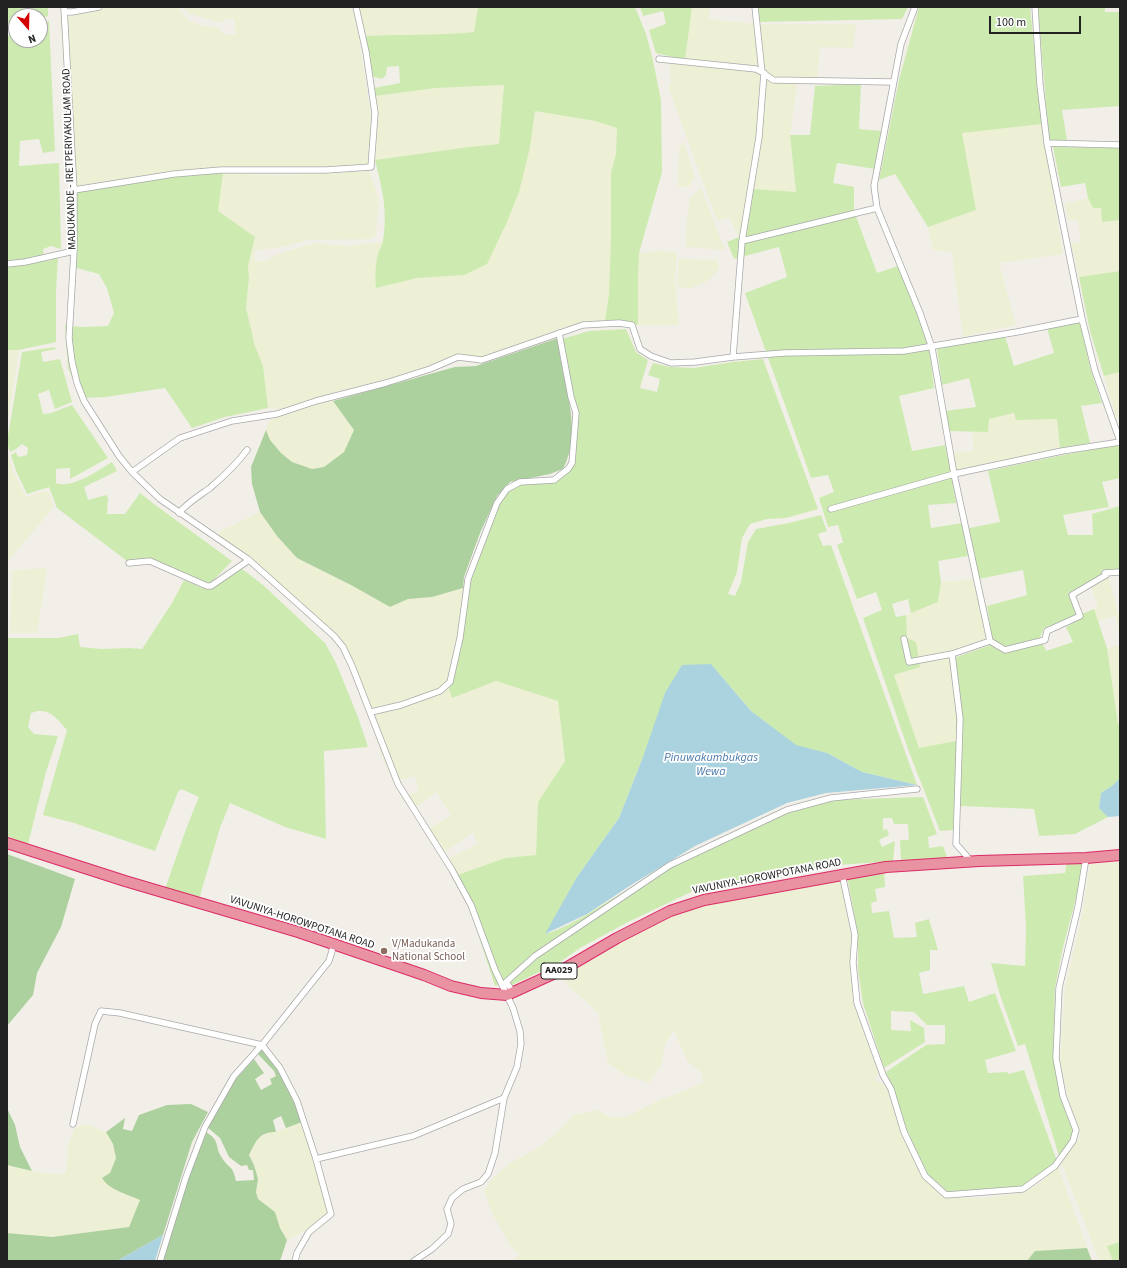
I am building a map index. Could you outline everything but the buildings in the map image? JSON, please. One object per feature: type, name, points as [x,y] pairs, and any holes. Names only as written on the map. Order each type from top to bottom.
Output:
[{"type":"highway","name":"VAVUNIYA-HOROWPOTANA ROAD","points":[[7,843],[125,881],[298,932],[424,975],[451,986],[481,993],[511,994],[564,969],[617,938],[670,911],[704,900],[886,866],[971,861],[1120,856]]},
{"type":"street","points":[[64,9],[72,12],[99,7]]},
{"type":"street","points":[[74,190],[174,174],[221,170],[326,170],[371,167],[374,112],[366,52],[356,7]]},
{"type":"street","points":[[733,357],[742,240],[758,137],[763,73],[755,7]]},
{"type":"street","points":[[914,7],[901,44],[874,186],[877,208],[920,312],[932,348],[954,474],[990,641],[1005,650],[1045,640],[1047,632],[1080,616],[1072,595],[1106,576],[1105,573],[1120,572]]},
{"type":"street","points":[[831,510],[954,474],[1062,451],[1120,442],[1095,370],[1082,319],[1047,143],[1040,85],[1034,7]]},
{"type":"street","name":"MADUKANDE - IRETPERIYAKULAM ROAD","points":[[64,9],[74,190],[74,251],[69,338],[72,362],[77,383],[84,401],[119,456],[132,472],[160,499],[249,560],[334,636],[343,647],[371,712],[398,784],[452,870],[471,905],[495,970],[511,994]]},
{"type":"street","points":[[659,59],[756,69],[773,80],[893,82]]},
{"type":"street","points":[[1047,143],[1120,145]]},
{"type":"street","points":[[742,240],[877,208]]},
{"type":"street","points":[[7,264],[25,262],[74,251]]},
{"type":"street","points":[[132,472],[180,438],[232,420],[277,414],[316,401],[386,383],[430,369],[458,357],[482,360],[583,325],[619,323],[632,325],[640,349],[651,356],[671,363],[696,362],[733,357],[784,353],[904,351],[932,348],[1082,319]]},
{"type":"street","points":[[371,712],[401,705],[440,691],[450,682],[460,638],[468,579],[497,503],[506,489],[520,482],[554,480],[568,469],[572,463],[576,413],[571,397],[559,333]]},
{"type":"street","points":[[179,513],[185,505],[210,488],[233,468],[247,450]]},
{"type":"street","points":[[129,563],[150,562],[207,586],[212,586],[249,560]]},
{"type":"street","points":[[904,639],[909,662],[952,654],[990,641]]},
{"type":"street","points":[[952,654],[960,719],[956,844],[971,861]]},
{"type":"street","points":[[414,1261],[432,1249],[448,1234],[451,1224],[447,1209],[452,1198],[463,1189],[481,1182],[488,1174],[495,1153],[504,1098],[516,1067],[521,1044],[520,1031],[513,1008],[511,994],[506,982],[535,956],[670,865],[787,810],[831,798],[917,789]]},
{"type":"street","points":[[842,874],[855,935],[854,963],[857,1003],[883,1075],[891,1089],[904,1132],[925,1176],[946,1195],[1023,1189],[1054,1166],[1073,1141],[1076,1130],[1063,1096],[1056,1058],[1059,988],[1078,907],[1086,858]]},
{"type":"street","points":[[160,1261],[186,1178],[205,1127],[234,1076],[262,1045],[329,962],[334,944]]},
{"type":"street","points":[[73,1124],[95,1024],[101,1012],[120,1013],[262,1045],[280,1068],[297,1101],[316,1159],[331,1214],[309,1232],[297,1253],[295,1261]]},
{"type":"street","points":[[316,1159],[413,1136],[504,1098]]},
{"type":"green space","points":[[7,7],[48,7],[8,8],[7,31]]},
{"type":"green space","points":[[110,7],[179,7],[180,11],[188,20],[199,25],[219,28],[225,35],[236,34],[234,19],[224,19],[223,23],[188,13],[184,7],[352,7],[358,33],[371,116],[369,165],[323,168],[221,167],[192,169],[70,187],[71,171],[67,103],[60,19]]},
{"type":"green space","points":[[358,7],[478,7],[474,32],[442,35],[364,36]]},
{"type":"green space","points":[[478,7],[635,7],[646,34],[661,100],[662,172],[639,253],[638,325],[624,322],[605,321],[609,294],[611,173],[616,154],[617,128],[595,121],[535,111],[530,147],[519,192],[507,222],[487,264],[464,275],[417,278],[376,288],[376,263],[383,242],[385,209],[375,160],[499,144],[504,85],[436,88],[375,96],[374,88],[400,83],[399,66],[387,67],[386,75],[382,79],[371,76],[364,36],[474,32]]},
{"type":"green space","points":[[640,7],[692,7],[685,60],[656,53],[649,30],[666,24],[663,11],[643,16]]},
{"type":"green space","points":[[692,7],[710,7],[709,19],[755,24],[856,24],[853,48],[820,47],[817,78],[798,78],[790,135],[796,192],[746,234],[738,236],[729,217],[717,221],[668,86],[671,85],[670,63],[685,60]]},
{"type":"green space","points":[[757,7],[908,7],[902,19],[759,22]]},
{"type":"green space","points":[[919,7],[1030,7],[1042,124],[962,133],[976,210],[928,227],[895,174],[879,180],[899,80]]},
{"type":"green space","points":[[1038,7],[1105,7],[1105,12],[1120,12],[1120,106],[1062,110],[1067,140],[1049,140]]},
{"type":"green space","points":[[48,21],[55,151],[43,153],[39,139],[20,141],[19,166],[59,163],[61,249],[51,246],[43,249],[44,255],[7,263],[7,36],[8,48],[48,48]]},
{"type":"green space","points":[[504,84],[499,144],[375,160],[377,122],[375,96],[436,88],[492,86]]},
{"type":"green space","points":[[861,84],[859,129],[882,131],[875,169],[837,163],[833,183],[854,187],[854,211],[877,273],[898,266],[929,345],[934,388],[899,396],[912,451],[945,445],[956,503],[928,505],[931,528],[962,523],[968,556],[938,561],[941,582],[938,602],[911,613],[908,599],[892,604],[896,617],[906,615],[907,638],[916,642],[920,667],[894,675],[919,748],[956,741],[956,717],[951,659],[993,644],[987,606],[1027,595],[1023,570],[979,579],[969,528],[1000,522],[988,471],[1118,445],[1120,450],[1120,478],[1102,482],[1109,507],[1063,515],[1068,535],[1093,535],[1092,514],[1120,506],[1120,569],[1101,570],[1103,575],[1068,593],[1077,615],[1044,628],[1040,637],[1046,651],[1073,642],[1066,627],[1083,617],[1082,614],[1094,609],[1107,648],[1118,724],[1120,725],[1120,778],[1112,786],[1101,793],[1099,807],[1108,817],[1075,834],[1039,836],[1034,809],[960,806],[954,806],[953,830],[940,831],[909,752],[863,618],[882,610],[876,592],[857,599],[837,545],[843,542],[838,525],[828,527],[819,498],[834,492],[828,475],[811,478],[745,293],[787,277],[779,247],[734,259],[727,242],[746,234],[753,189],[796,192],[790,135],[810,135],[815,86]]},
{"type":"green space","points":[[535,111],[595,121],[617,128],[616,154],[611,173],[609,294],[605,321],[584,323],[559,329],[483,357],[459,355],[401,375],[333,393],[290,408],[268,408],[263,366],[255,346],[246,308],[249,278],[248,266],[255,237],[217,211],[223,173],[277,175],[369,171],[374,184],[379,199],[376,234],[372,239],[307,240],[283,247],[258,250],[254,252],[256,262],[269,260],[272,256],[315,243],[347,246],[383,242],[378,252],[376,288],[417,278],[464,275],[530,147]]},
{"type":"green space","points":[[1042,124],[1063,254],[999,263],[1016,325],[963,337],[952,252],[933,250],[928,227],[976,210],[961,133]]},
{"type":"green space","points":[[683,141],[695,177],[687,187],[678,186],[679,150]]},
{"type":"green space","points":[[1053,147],[1120,148],[1120,220],[1102,222],[1101,208],[1093,208],[1088,198],[1085,183],[1061,187]]},
{"type":"green space","points":[[223,173],[218,211],[255,237],[248,266],[249,278],[246,308],[255,346],[263,366],[268,408],[225,417],[192,428],[165,388],[106,397],[81,398],[68,368],[65,325],[81,327],[108,326],[114,313],[107,288],[99,274],[73,267],[70,245],[71,193],[182,175]]},
{"type":"green space","points":[[701,188],[725,250],[686,247],[687,217],[690,198]]},
{"type":"green space","points":[[1088,198],[1093,208],[1101,208],[1102,222],[1120,220],[1120,271],[1079,277],[1071,244],[1081,242],[1078,220],[1068,220],[1065,204]]},
{"type":"green space","points":[[659,251],[677,252],[675,281],[679,325],[638,325],[639,253]]},
{"type":"green space","points":[[58,256],[56,342],[19,350],[7,350],[7,265],[39,260],[49,261]]},
{"type":"green space","points":[[679,259],[717,260],[719,266],[711,278],[702,284],[688,289],[677,286]]},
{"type":"green space","points":[[1120,271],[1120,372],[1104,376],[1090,331],[1079,277]]},
{"type":"green space","points":[[1080,321],[1091,371],[1102,403],[1081,406],[1090,443],[1060,448],[1057,419],[1016,420],[1014,413],[989,419],[988,432],[949,431],[945,411],[976,407],[969,378],[942,385],[937,349],[1005,336],[1014,366],[1054,353],[1047,328]]},
{"type":"green space","points":[[626,329],[636,352],[648,360],[640,388],[657,392],[660,379],[648,375],[653,363],[670,367],[694,368],[763,359],[818,509],[786,518],[767,519],[750,524],[742,538],[737,572],[728,594],[735,596],[741,582],[748,542],[756,529],[821,515],[827,531],[818,534],[823,546],[831,545],[917,785],[862,772],[827,753],[796,746],[751,711],[711,664],[643,757],[619,818],[577,877],[546,934],[579,919],[632,887],[628,892],[549,945],[504,983],[495,986],[470,909],[452,877],[505,858],[536,855],[538,802],[565,761],[558,701],[496,681],[452,698],[449,688],[458,662],[469,579],[500,502],[508,491],[518,485],[547,483],[560,479],[574,464],[573,397],[562,339],[589,331]]},
{"type":"green space","points":[[558,338],[572,420],[572,437],[569,453],[563,469],[550,474],[510,482],[497,496],[480,533],[464,577],[463,588],[432,597],[408,599],[390,607],[351,585],[297,558],[277,536],[260,512],[252,484],[251,467],[266,430],[270,440],[281,453],[292,462],[312,469],[324,467],[344,452],[354,430],[333,401],[455,367],[476,366]]},
{"type":"green space","points":[[55,347],[56,349],[41,352],[43,362],[60,359],[72,402],[55,409],[49,390],[38,394],[43,414],[51,413],[72,405],[108,458],[70,479],[70,468],[56,469],[56,483],[70,484],[85,478],[112,462],[117,471],[84,487],[88,500],[106,495],[108,498],[107,514],[125,514],[140,493],[232,561],[210,584],[151,559],[127,561],[57,508],[49,487],[27,494],[16,471],[11,455],[16,452],[18,457],[27,455],[28,448],[22,444],[10,452],[7,442],[22,352]]},
{"type":"green space","points":[[7,350],[19,350],[7,427]]},
{"type":"green space","points":[[1120,372],[1120,417],[1116,418],[1104,376]]},
{"type":"green space","points":[[333,401],[354,430],[344,452],[324,467],[312,469],[292,462],[281,453],[270,440],[266,430],[270,420],[319,403]]},
{"type":"green space","points":[[1014,413],[1016,420],[1057,419],[1060,448],[957,472],[953,452],[974,451],[972,431],[988,432],[989,419]]},
{"type":"green space","points":[[7,450],[14,473],[26,497],[48,490],[54,507],[7,562]]},
{"type":"green space","points":[[260,512],[277,536],[297,558],[351,585],[390,607],[408,599],[432,597],[463,588],[463,606],[453,665],[448,682],[439,690],[403,703],[366,709],[358,686],[339,646],[328,631],[259,568],[218,539],[219,532]]},
{"type":"green space","points":[[237,565],[263,585],[325,643],[336,663],[358,717],[368,747],[324,751],[326,839],[285,827],[230,803],[220,828],[199,899],[165,889],[185,831],[199,797],[181,789],[178,792],[155,851],[74,823],[43,815],[67,730],[52,714],[43,711],[31,713],[28,727],[34,734],[58,736],[46,772],[28,844],[7,836],[7,638],[59,638],[78,634],[80,647],[101,649],[142,649],[172,603],[184,580],[202,588],[214,588]]},
{"type":"green space","points":[[47,568],[37,633],[10,633],[12,570]]},
{"type":"green space","points":[[1108,576],[1118,612],[1120,612],[1120,638],[1116,616],[1097,621],[1094,609],[1098,606],[1091,586]]},
{"type":"green space","points":[[973,579],[987,638],[937,657],[951,659],[956,717],[956,742],[919,748],[894,675],[920,667],[907,639],[906,615],[938,602],[941,582]]},
{"type":"green space","points":[[1120,645],[1120,725],[1118,725],[1107,648]]},
{"type":"green space","points":[[496,681],[558,701],[565,761],[538,802],[536,855],[505,858],[452,877],[443,861],[478,844],[473,832],[440,856],[424,832],[451,815],[436,792],[412,810],[401,798],[419,791],[415,776],[394,782],[383,759],[369,715],[429,697],[449,688],[452,698]]},
{"type":"green space","points":[[923,797],[937,834],[928,837],[929,848],[943,846],[948,860],[901,861],[900,840],[909,840],[908,824],[894,824],[892,818],[883,818],[883,830],[887,829],[889,835],[879,840],[882,847],[895,841],[893,861],[839,865],[693,891],[628,922],[580,948],[560,962],[510,986],[508,982],[536,958],[671,867],[788,812],[831,800]]},
{"type":"green space","points":[[7,854],[75,879],[61,927],[37,973],[33,995],[7,1026]]},
{"type":"green space","points":[[1067,860],[1084,860],[1063,947],[1055,988],[1053,1058],[1060,1097],[1073,1131],[1068,1143],[1059,1156],[1025,1044],[1018,1046],[1000,995],[991,963],[1025,966],[1026,928],[1023,876],[1065,873]]},
{"type":"green space","points":[[1120,861],[1120,1242],[1107,1246],[1113,1261],[1099,1261],[1061,1161],[1081,1136],[1067,1095],[1060,1059],[1065,988],[1083,911],[1090,863]]},
{"type":"green space","points":[[884,871],[885,887],[875,889],[877,901],[871,903],[872,913],[889,911],[894,938],[917,937],[915,923],[929,919],[938,950],[930,950],[930,970],[919,973],[923,994],[964,986],[969,1002],[995,993],[1016,1051],[985,1060],[988,1073],[1007,1072],[1009,1074],[1024,1070],[1057,1161],[1022,1188],[948,1192],[927,1174],[907,1130],[886,1072],[926,1045],[945,1044],[945,1025],[927,1025],[914,1012],[891,1011],[891,1030],[911,1031],[910,1020],[924,1028],[925,1042],[884,1068],[863,1003],[858,970],[858,934],[847,876]]},
{"type":"green space","points":[[840,879],[851,936],[850,971],[854,1006],[877,1068],[878,1075],[875,1080],[884,1084],[888,1091],[902,1133],[921,1176],[940,1194],[948,1198],[982,1198],[1021,1193],[1040,1183],[1058,1166],[1087,1248],[1035,1251],[1027,1261],[513,1261],[520,1254],[511,1247],[491,1211],[484,1191],[491,1180],[510,1163],[541,1146],[561,1129],[573,1115],[597,1110],[610,1117],[626,1117],[658,1101],[703,1083],[702,1073],[687,1061],[674,1030],[665,1044],[661,1065],[649,1083],[625,1075],[608,1063],[598,1013],[571,989],[561,976],[560,972],[683,907]]},
{"type":"green space","points":[[262,1047],[282,1074],[302,1122],[286,1128],[281,1116],[273,1120],[276,1132],[270,1132],[259,1138],[249,1155],[258,1179],[256,1192],[258,1199],[275,1212],[280,1228],[287,1240],[280,1261],[162,1261],[181,1198],[206,1132],[216,1141],[220,1154],[232,1170],[236,1181],[254,1180],[253,1170],[249,1170],[247,1165],[241,1166],[229,1157],[220,1138],[207,1127],[235,1080],[254,1059],[264,1073],[255,1079],[261,1090],[272,1084],[270,1079],[276,1076],[274,1071],[257,1053]]},
{"type":"green space","points":[[191,1104],[208,1112],[192,1142],[163,1235],[117,1261],[7,1261],[7,1233],[52,1237],[129,1227],[140,1200],[114,1189],[102,1178],[110,1173],[116,1158],[113,1144],[106,1132],[125,1118],[123,1129],[132,1131],[139,1115],[167,1105]]},
{"type":"green space","points":[[7,1108],[15,1125],[20,1147],[32,1171],[7,1165]]},
{"type":"green space","points":[[302,1122],[328,1213],[306,1230],[287,1240],[280,1228],[275,1212],[258,1199],[256,1192],[258,1179],[249,1155],[257,1139],[270,1132],[276,1132]]},
{"type":"green space","points":[[86,1124],[106,1132],[113,1144],[116,1158],[110,1173],[113,1189],[140,1200],[129,1227],[52,1237],[7,1233],[7,1165],[32,1171],[62,1175],[66,1172],[69,1141],[75,1128]]},
{"type":"green space","points":[[1120,1242],[1120,1261],[1113,1261],[1107,1246]]},
{"type":"green space","points":[[1087,1248],[1092,1261],[1027,1261],[1035,1251]]},
{"type":"water","name":"Pinuwakumbukgas Wewa","points":[[711,664],[751,711],[796,745],[827,753],[862,772],[917,785],[826,793],[787,803],[695,846],[587,914],[545,934],[577,877],[619,818],[643,757],[665,693],[682,665]]},
{"type":"water","points":[[1120,778],[1120,816],[1108,817],[1099,808],[1101,793],[1112,786]]},
{"type":"water","points":[[163,1235],[155,1261],[117,1261]]},
{"type":"place","name":"V/Madukanda National School","points":[[384,951]]}]
